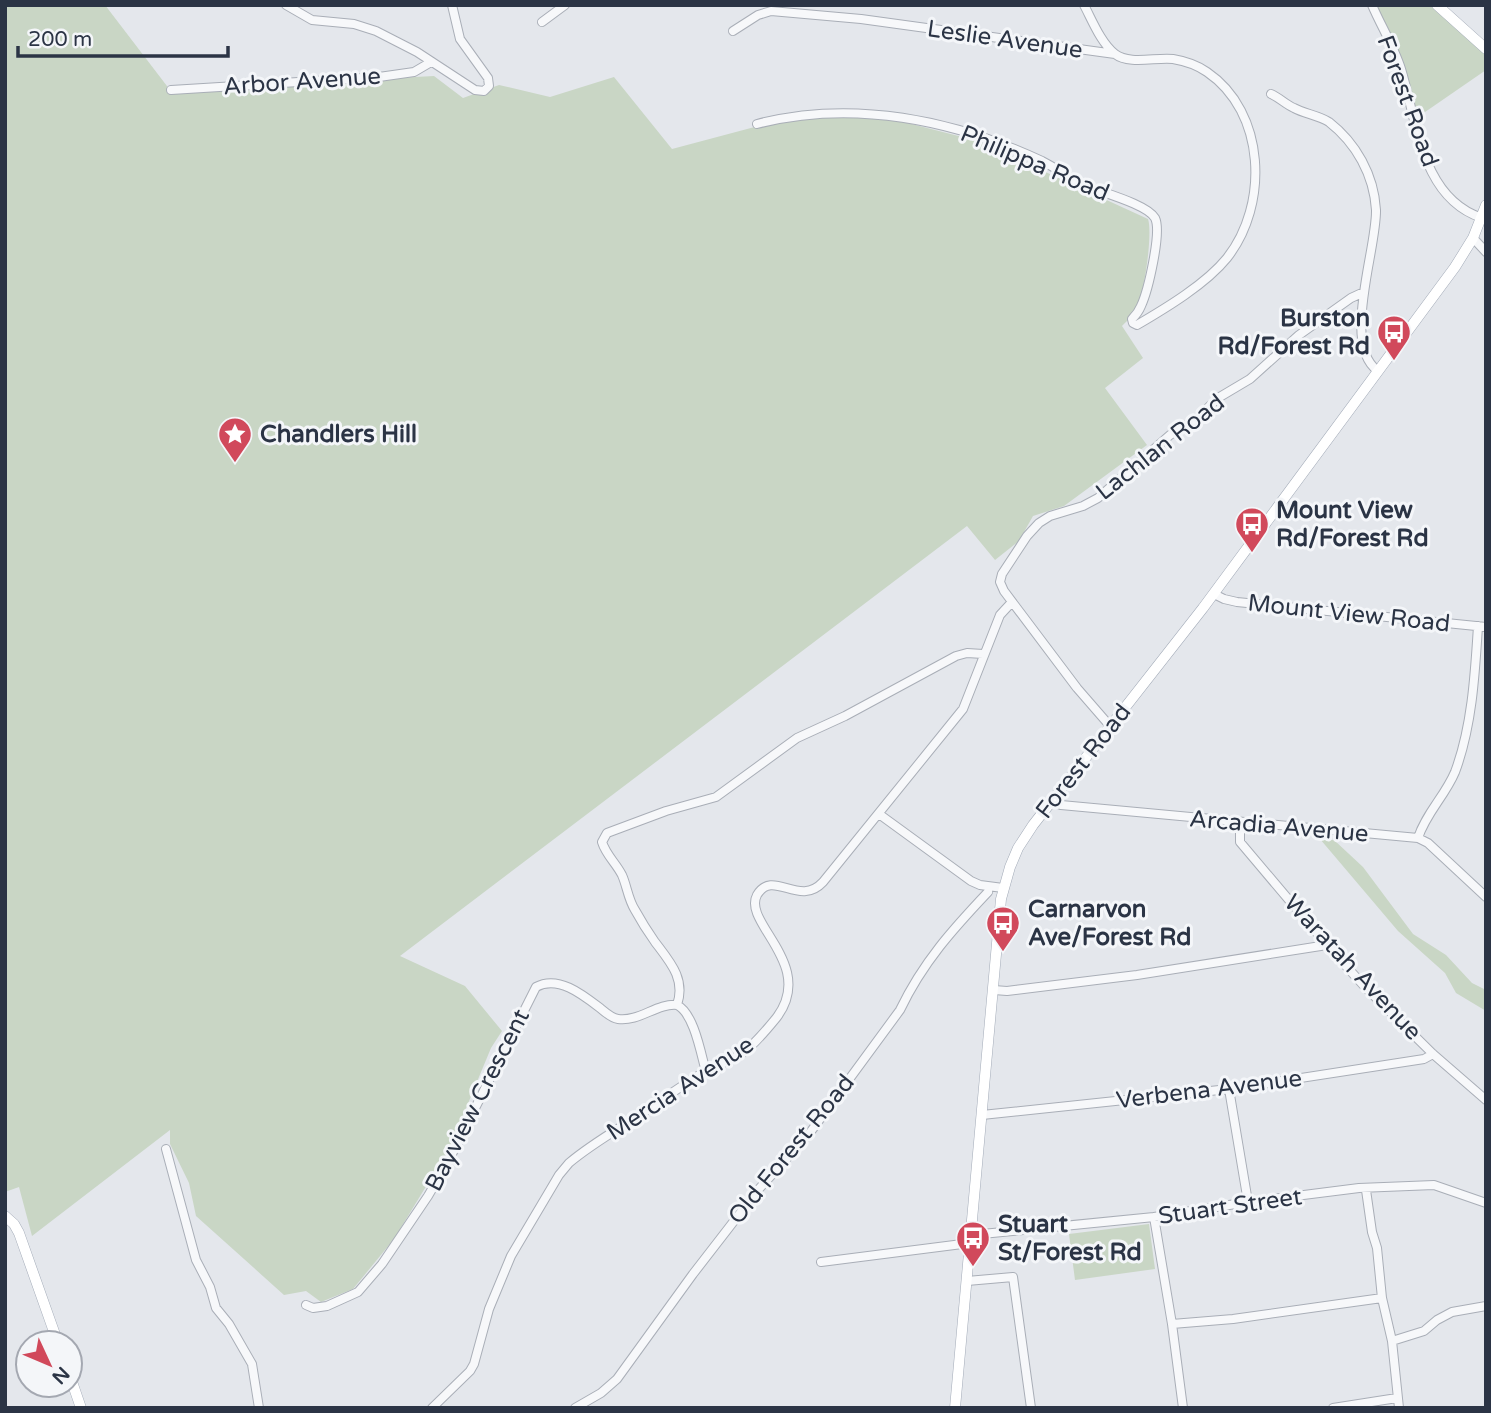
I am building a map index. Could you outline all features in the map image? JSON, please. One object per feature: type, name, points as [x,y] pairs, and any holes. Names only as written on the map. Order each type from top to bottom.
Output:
[{"type":"main road","points":[[1437,5],[1486,49]]},
{"type":"main road","points":[[1462,26],[1486,37]]},
{"type":"main road","name":"Forest Road","points":[[955,1408],[1001,900],[1018,848],[1050,801],[1214,594],[1462,258],[1486,205]]},
{"type":"main road","points":[[5,1216],[19,1233],[53,1329]]},
{"type":"street","points":[[286,5],[312,20],[368,27],[401,43],[478,91],[485,90],[489,86],[486,75],[460,39],[452,5]]},
{"type":"street","points":[[542,22],[565,5]]},
{"type":"street","points":[[1084,5],[1115,54]]},
{"type":"street","name":"Forest Road","points":[[1372,5],[1398,61],[1412,121],[1431,168],[1451,200],[1464,211],[1482,218]]},
{"type":"street","name":"Leslie Avenue","points":[[733,31],[758,15],[771,11],[861,19],[1115,54],[1127,59],[1172,59],[1202,69],[1216,79],[1228,92],[1242,116],[1252,142],[1255,161],[1251,209],[1244,230],[1233,250],[1204,280],[1139,324],[1134,324]]},
{"type":"street","name":"Arbor Avenue","points":[[171,89],[379,77],[414,72],[431,62]]},
{"type":"street","points":[[1271,94],[1292,108],[1329,123],[1362,159],[1376,213],[1364,292],[1363,348],[1369,364],[1378,371]]},
{"type":"street","name":"Philippa Road","points":[[757,124],[791,116],[853,111],[958,130],[986,138],[1041,161],[1086,186],[1144,208],[1156,219],[1157,234],[1146,292],[1132,319],[1134,324]]},
{"type":"street","points":[[1473,238],[1486,252]]},
{"type":"street","name":"Lachlan Road","points":[[1012,602],[1000,582],[1002,574],[1039,523],[1049,516],[1083,506],[1103,494],[1150,451],[1195,420],[1218,398],[1250,379],[1299,335],[1351,298],[1364,292]]},
{"type":"street","name":"Mount View Road","points":[[1214,594],[1237,602],[1482,627]]},
{"type":"street","points":[[1012,602],[1085,698],[1110,726]]},
{"type":"street","name":"Mercia Avenue","points":[[432,1408],[474,1364],[489,1309],[511,1256],[559,1175],[577,1156],[706,1072],[746,1051],[785,1004],[789,989],[784,958],[757,915],[754,905],[757,895],[765,887],[774,885],[807,892],[815,890],[963,709],[1000,615],[1012,602]]},
{"type":"street","points":[[1482,627],[1466,733],[1455,772],[1442,797],[1422,824],[1418,838],[1428,843],[1486,897]]},
{"type":"street","points":[[706,1072],[692,1027],[681,1006],[677,1005],[681,990],[678,978],[669,958],[632,907],[623,877],[604,850],[602,842],[607,833],[666,811],[716,797],[797,738],[845,716],[956,656],[967,653],[983,654]]},
{"type":"street","name":"Arcadia Avenue","points":[[1050,801],[1061,805],[1418,838]]},
{"type":"street","points":[[878,814],[1001,900]]},
{"type":"street","name":"Waratah Avenue","points":[[1240,822],[1240,842],[1327,945],[1433,1054],[1486,1100]]},
{"type":"street","points":[[980,885],[1003,888]]},
{"type":"street","name":"Old Forest Road","points":[[575,1408],[588,1404],[617,1379],[737,1215],[809,1134],[900,1010],[910,989],[944,939],[988,892]]},
{"type":"street","points":[[994,990],[1007,991],[1137,975],[1327,945]]},
{"type":"street","name":"Bayview Crescent","points":[[306,1305],[313,1308],[327,1306],[358,1292],[382,1264],[449,1160],[536,987],[545,982],[554,982],[569,987],[617,1019],[631,1018],[666,1005],[677,1005]]},
{"type":"street","name":"Verbena Avenue","points":[[982,1115],[1229,1089],[1424,1059],[1433,1054]]},
{"type":"street","points":[[1229,1089],[1248,1202]]},
{"type":"street","points":[[166,1149],[196,1260],[210,1287],[216,1308],[229,1324],[252,1364],[259,1408]]},
{"type":"street","name":"Stuart Street","points":[[821,1262],[971,1239],[1359,1188],[1434,1185],[1486,1203]]},
{"type":"street","points":[[1366,1189],[1382,1298],[1392,1341],[1399,1408]]},
{"type":"street","points":[[1154,1217],[1183,1408]]},
{"type":"street","points":[[967,1281],[1013,1277],[1031,1408]]},
{"type":"street","points":[[1172,1324],[1233,1319],[1382,1298]]},
{"type":"street","points":[[1392,1341],[1424,1331],[1452,1312],[1486,1306]]},
{"type":"street","points":[[1333,1408],[1397,1398]]},
{"type":"green space","points":[[5,5],[105,5],[170,90],[434,76],[463,98],[499,85],[550,97],[614,77],[672,149],[788,118],[888,118],[978,141],[1148,219],[1149,250],[1140,301],[1136,311],[1122,326],[1143,358],[1105,388],[1147,445],[1064,506],[1033,516],[1019,541],[995,560],[967,526],[400,956],[465,986],[502,1031],[491,1048],[450,1147],[394,1239],[353,1289],[321,1302],[306,1291],[284,1295],[196,1216],[189,1183],[170,1144],[170,1130],[32,1236],[19,1187],[5,1192]]},
{"type":"green space","points":[[1372,5],[1437,5],[1486,49],[1486,70],[1412,121],[1407,93]]},
{"type":"green space","points":[[1320,839],[1334,840],[1363,867],[1413,934],[1446,955],[1472,983],[1486,990],[1486,1011],[1456,993],[1445,973],[1398,931]]},
{"type":"green space","points":[[1149,1224],[1155,1269],[1075,1280],[1069,1234]]},
{"type":"place","name":"Burston Rd/Forest Rd","points":[[1394,362]]},
{"type":"place","name":"Chandlers Hill","points":[[235,464]]},
{"type":"place","name":"Mount View Rd/Forest Rd","points":[[1252,554]]},
{"type":"place","name":"Carnarvon Ave/Forest Rd","points":[[1003,953]]},
{"type":"place","name":"Stuart St/Forest Rd","points":[[973,1268]]}]
